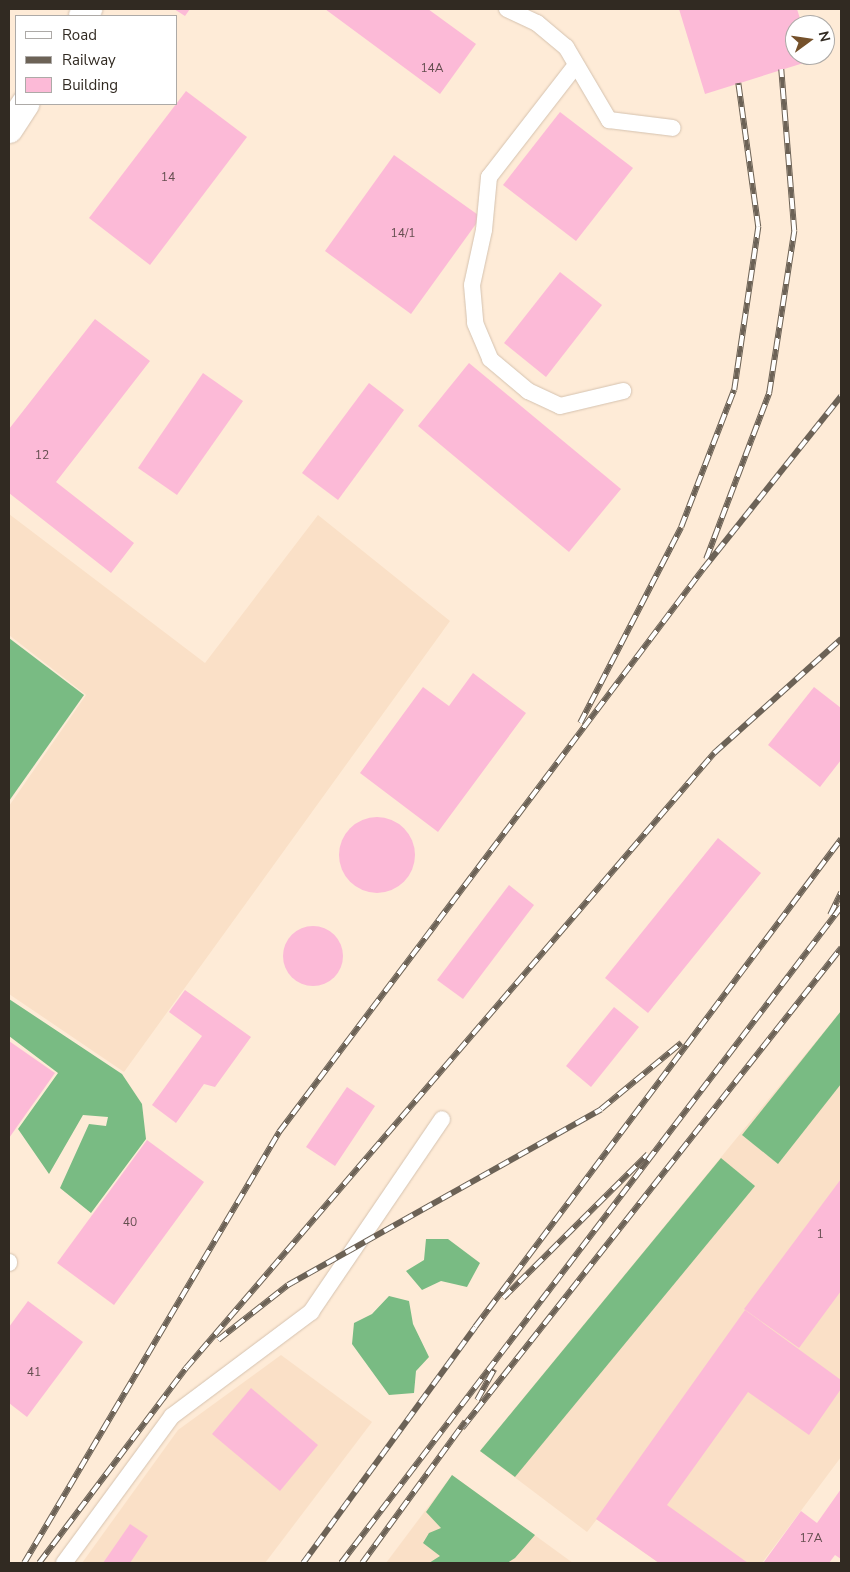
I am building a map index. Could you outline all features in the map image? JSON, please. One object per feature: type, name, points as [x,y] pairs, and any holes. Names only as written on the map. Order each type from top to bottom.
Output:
[{"type":"street","points":[[9,129],[24,105]]},
{"type":"lane","points":[[508,9],[552,35],[566,47],[609,120],[673,128]]},
{"type":"lane","points":[[576,65],[488,177],[484,230],[472,285],[474,323],[490,359],[528,391],[560,406],[623,391]]},
{"type":"lane","points":[[64,1563],[172,1416],[311,1312],[442,1119]]},
{"type":"shaded area","points":[[9,514],[205,663],[318,515],[450,621],[124,1072],[9,994],[9,806],[86,695],[9,635]]},
{"type":"shaded area","points":[[841,1011],[841,1457],[762,1563],[659,1563],[597,1519],[587,1532],[480,1451]]},
{"type":"shaded area","points":[[281,1355],[372,1422],[265,1563],[82,1563],[178,1430]]},
{"type":"shaded area","points":[[452,1475],[573,1563],[386,1563]]},
{"type":"green space","points":[[9,638],[84,695],[9,801]]},
{"type":"green space","points":[[9,999],[122,1074],[142,1104],[146,1139],[91,1213],[60,1188],[89,1124],[106,1126],[108,1117],[83,1115],[49,1174],[18,1129],[58,1073],[9,1036]]},
{"type":"green space","points":[[841,1011],[841,1084],[778,1164],[742,1135]]},
{"type":"green space","points":[[721,1158],[755,1186],[515,1477],[480,1451]]},
{"type":"green space","points":[[426,1239],[448,1239],[480,1263],[467,1287],[441,1281],[422,1290],[406,1271],[424,1260]]},
{"type":"green space","points":[[389,1296],[409,1301],[413,1324],[429,1357],[416,1371],[414,1393],[389,1395],[352,1344],[354,1323],[372,1314]]},
{"type":"green space","points":[[452,1475],[535,1535],[515,1558],[507,1563],[429,1563],[440,1556],[423,1543],[429,1533],[441,1528],[426,1512]]},
{"type":"building","points":[[174,9],[190,9],[185,16]]},
{"type":"building","points":[[325,9],[428,9],[476,44],[440,94]]},
{"type":"building","points":[[679,9],[797,9],[799,15],[785,15],[785,65],[797,65],[705,94]]},
{"type":"building","points":[[186,91],[247,137],[150,265],[89,218],[175,105],[178,105],[178,101]]},
{"type":"building","points":[[560,112],[633,168],[576,241],[503,185]]},
{"type":"building","points":[[394,155],[481,217],[411,314],[325,251]]},
{"type":"building","points":[[560,272],[602,305],[546,377],[504,343]]},
{"type":"building","points":[[95,319],[150,361],[56,482],[134,543],[111,573],[9,493],[9,429]]},
{"type":"building","points":[[469,363],[621,489],[569,552],[418,426]]},
{"type":"building","points":[[203,373],[243,401],[177,495],[138,468]]},
{"type":"building","points":[[369,383],[404,410],[338,500],[302,473]]},
{"type":"building","points":[[473,673],[526,713],[438,832],[360,773],[423,687],[449,706]]},
{"type":"building","points":[[814,687],[841,708],[841,760],[820,787],[768,745]]},
{"type":"building","points":[[377,817],[392,820],[404,828],[412,840],[415,855],[412,870],[404,882],[392,890],[377,893],[362,890],[350,882],[342,870],[339,855],[342,840],[350,828],[362,820]]},
{"type":"building","points":[[718,838],[761,873],[648,1013],[605,978]]},
{"type":"building","points":[[509,885],[534,905],[463,999],[437,980]]},
{"type":"building","points":[[307,926],[319,926],[330,931],[338,939],[343,950],[341,968],[330,981],[319,986],[307,986],[296,981],[288,973],[283,962],[283,950],[288,939],[296,931]]},
{"type":"building","points":[[185,990],[251,1037],[215,1087],[204,1084],[176,1123],[152,1105],[202,1036],[169,1012]]},
{"type":"building","points":[[614,1007],[639,1027],[591,1087],[566,1066]]},
{"type":"building","points":[[9,1041],[55,1073],[9,1138]]},
{"type":"building","points":[[347,1087],[375,1106],[335,1166],[306,1147]]},
{"type":"building","points":[[147,1140],[204,1182],[114,1305],[57,1263]]},
{"type":"building","points":[[841,1179],[841,1291],[799,1348],[744,1309]]},
{"type":"building","points":[[28,1301],[83,1342],[27,1417],[9,1403],[9,1327]]},
{"type":"building","points":[[745,1310],[841,1380],[841,1389],[809,1435],[748,1392],[667,1505],[748,1563],[659,1563],[596,1519]]},
{"type":"building","points":[[251,1388],[318,1445],[280,1491],[212,1434]]},
{"type":"building","points":[[841,1489],[841,1559],[835,1555],[829,1563],[764,1562],[801,1511],[817,1523]]},
{"type":"building","points":[[130,1524],[148,1536],[130,1563],[103,1563]]},
{"type":"railway","points":[[706,559],[769,393],[794,231],[781,70]]},
{"type":"railway","points":[[580,723],[681,527],[734,390],[758,227],[738,83]]},
{"type":"railway","points":[[24,1563],[279,1132],[703,569],[841,396]]},
{"type":"railway","points":[[39,1563],[186,1368],[714,753],[841,639]]},
{"type":"railway","points":[[303,1563],[475,1327],[841,839]]},
{"type":"railway","points":[[830,915],[841,892]]},
{"type":"railway","points":[[341,1563],[841,907]]},
{"type":"railway","points":[[462,1428],[841,948]]},
{"type":"railway","points":[[218,1340],[288,1285],[601,1109],[681,1043]]},
{"type":"railway","points":[[503,1298],[648,1154]]},
{"type":"railway","points":[[477,1400],[494,1369]]},
{"type":"railway","points":[[362,1563],[465,1422]]}]
